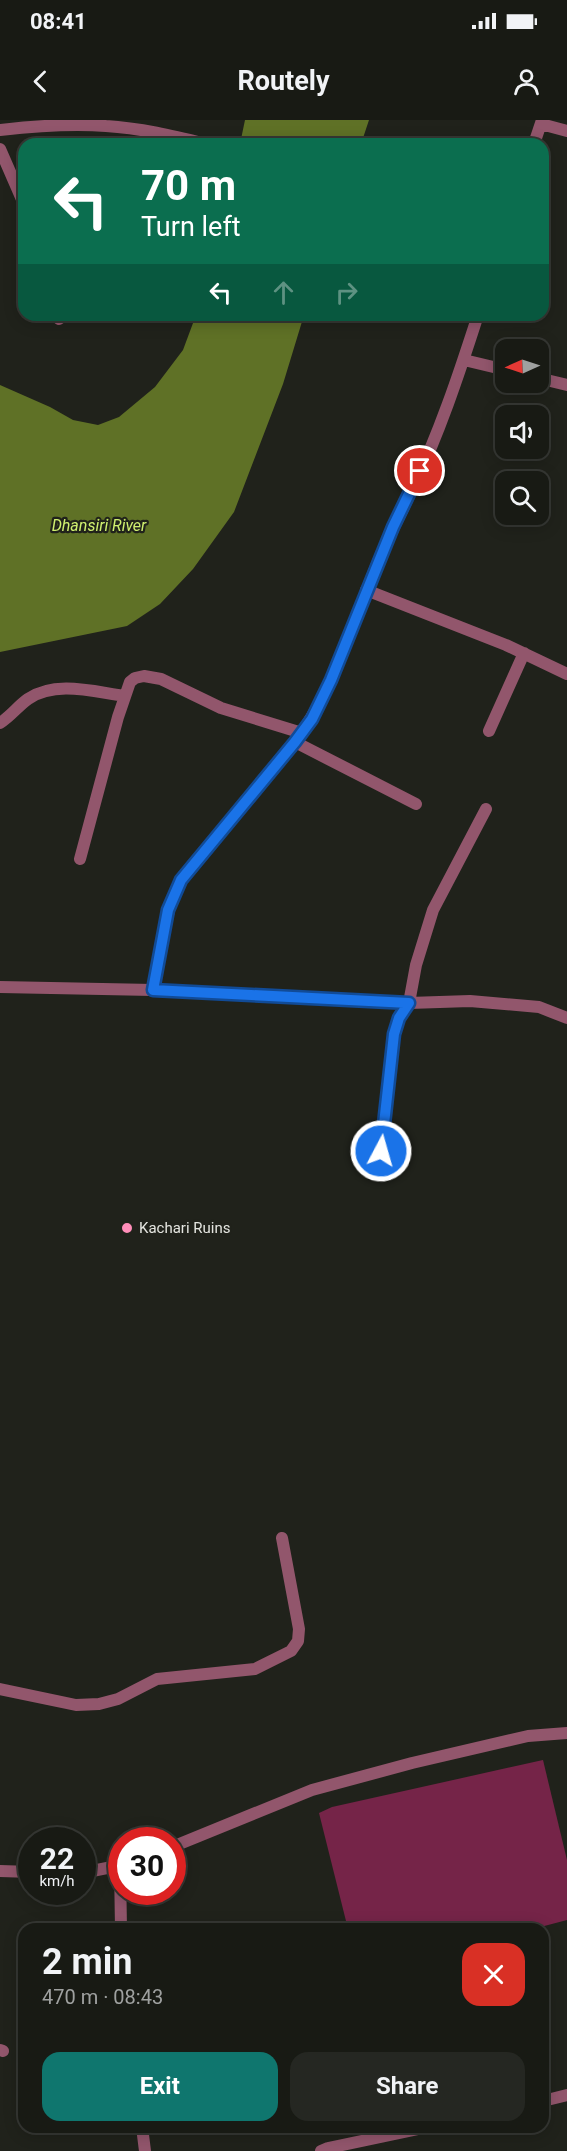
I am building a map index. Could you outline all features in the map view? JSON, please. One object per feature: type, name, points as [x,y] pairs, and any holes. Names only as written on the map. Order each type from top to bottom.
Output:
[{"type":"street","points":[[536,138],[541,122],[567,131]]},
{"type":"street","points":[[0,130],[41,126],[97,125],[180,138]]},
{"type":"street","points":[[0,149],[18,190]]},
{"type":"street","points":[[153,990],[168,910],[181,880],[299,738],[312,719],[331,680],[393,527],[413,489],[464,360],[476,321]]},
{"type":"street","points":[[464,360],[495,367]]},
{"type":"street","points":[[549,381],[567,385]]},
{"type":"street","points":[[366,590],[524,653],[567,674]]},
{"type":"street","points":[[489,731],[524,653]]},
{"type":"street","points":[[80,860],[125,696],[130,682],[144,676],[161,679],[221,708],[299,738],[416,804]]},
{"type":"street","points":[[0,723],[30,697],[54,689],[64,688],[125,696]]},
{"type":"street","points":[[381,1151],[394,1034],[399,1018],[409,1003],[416,965],[434,910],[486,809]]},
{"type":"street","points":[[0,987],[153,990],[409,1003],[470,1001],[539,1007],[567,1018]]},
{"type":"street","points":[[0,1689],[76,1705],[99,1704],[118,1699],[158,1678],[255,1669],[291,1651],[298,1641],[299,1629],[282,1538]]},
{"type":"street","points":[[186,1841],[312,1790],[528,1736],[567,1733]]},
{"type":"street","points":[[0,1871],[18,1872]]},
{"type":"street","points":[[121,1905],[121,1923]]},
{"type":"street","points":[[549,2100],[567,2095]]},
{"type":"street","points":[[143,2133],[145,2151]]},
{"type":"street","points":[[321,2151],[399,2133]]},
{"type":"shaded area","points":[[543,1760],[567,1860],[567,1920],[549,1925],[346,1923],[319,1813],[332,1807]]},
{"type":"water","points":[[245,120],[369,120],[363,138],[241,138]]},
{"type":"water","name":"Dhansiri River","points":[[194,321],[302,321],[283,384],[234,512],[193,569],[160,604],[127,626],[0,652],[0,385],[73,420],[98,425],[119,417],[155,387],[183,350]]},
{"type":"place","name":"Kachari Ruins","points":[[127,1228]]},
{"type":"route","points":[[381,1151],[394,1034],[399,1018],[409,1003],[153,990],[168,910],[181,880],[312,719],[331,680],[393,527],[420,471]]}]
